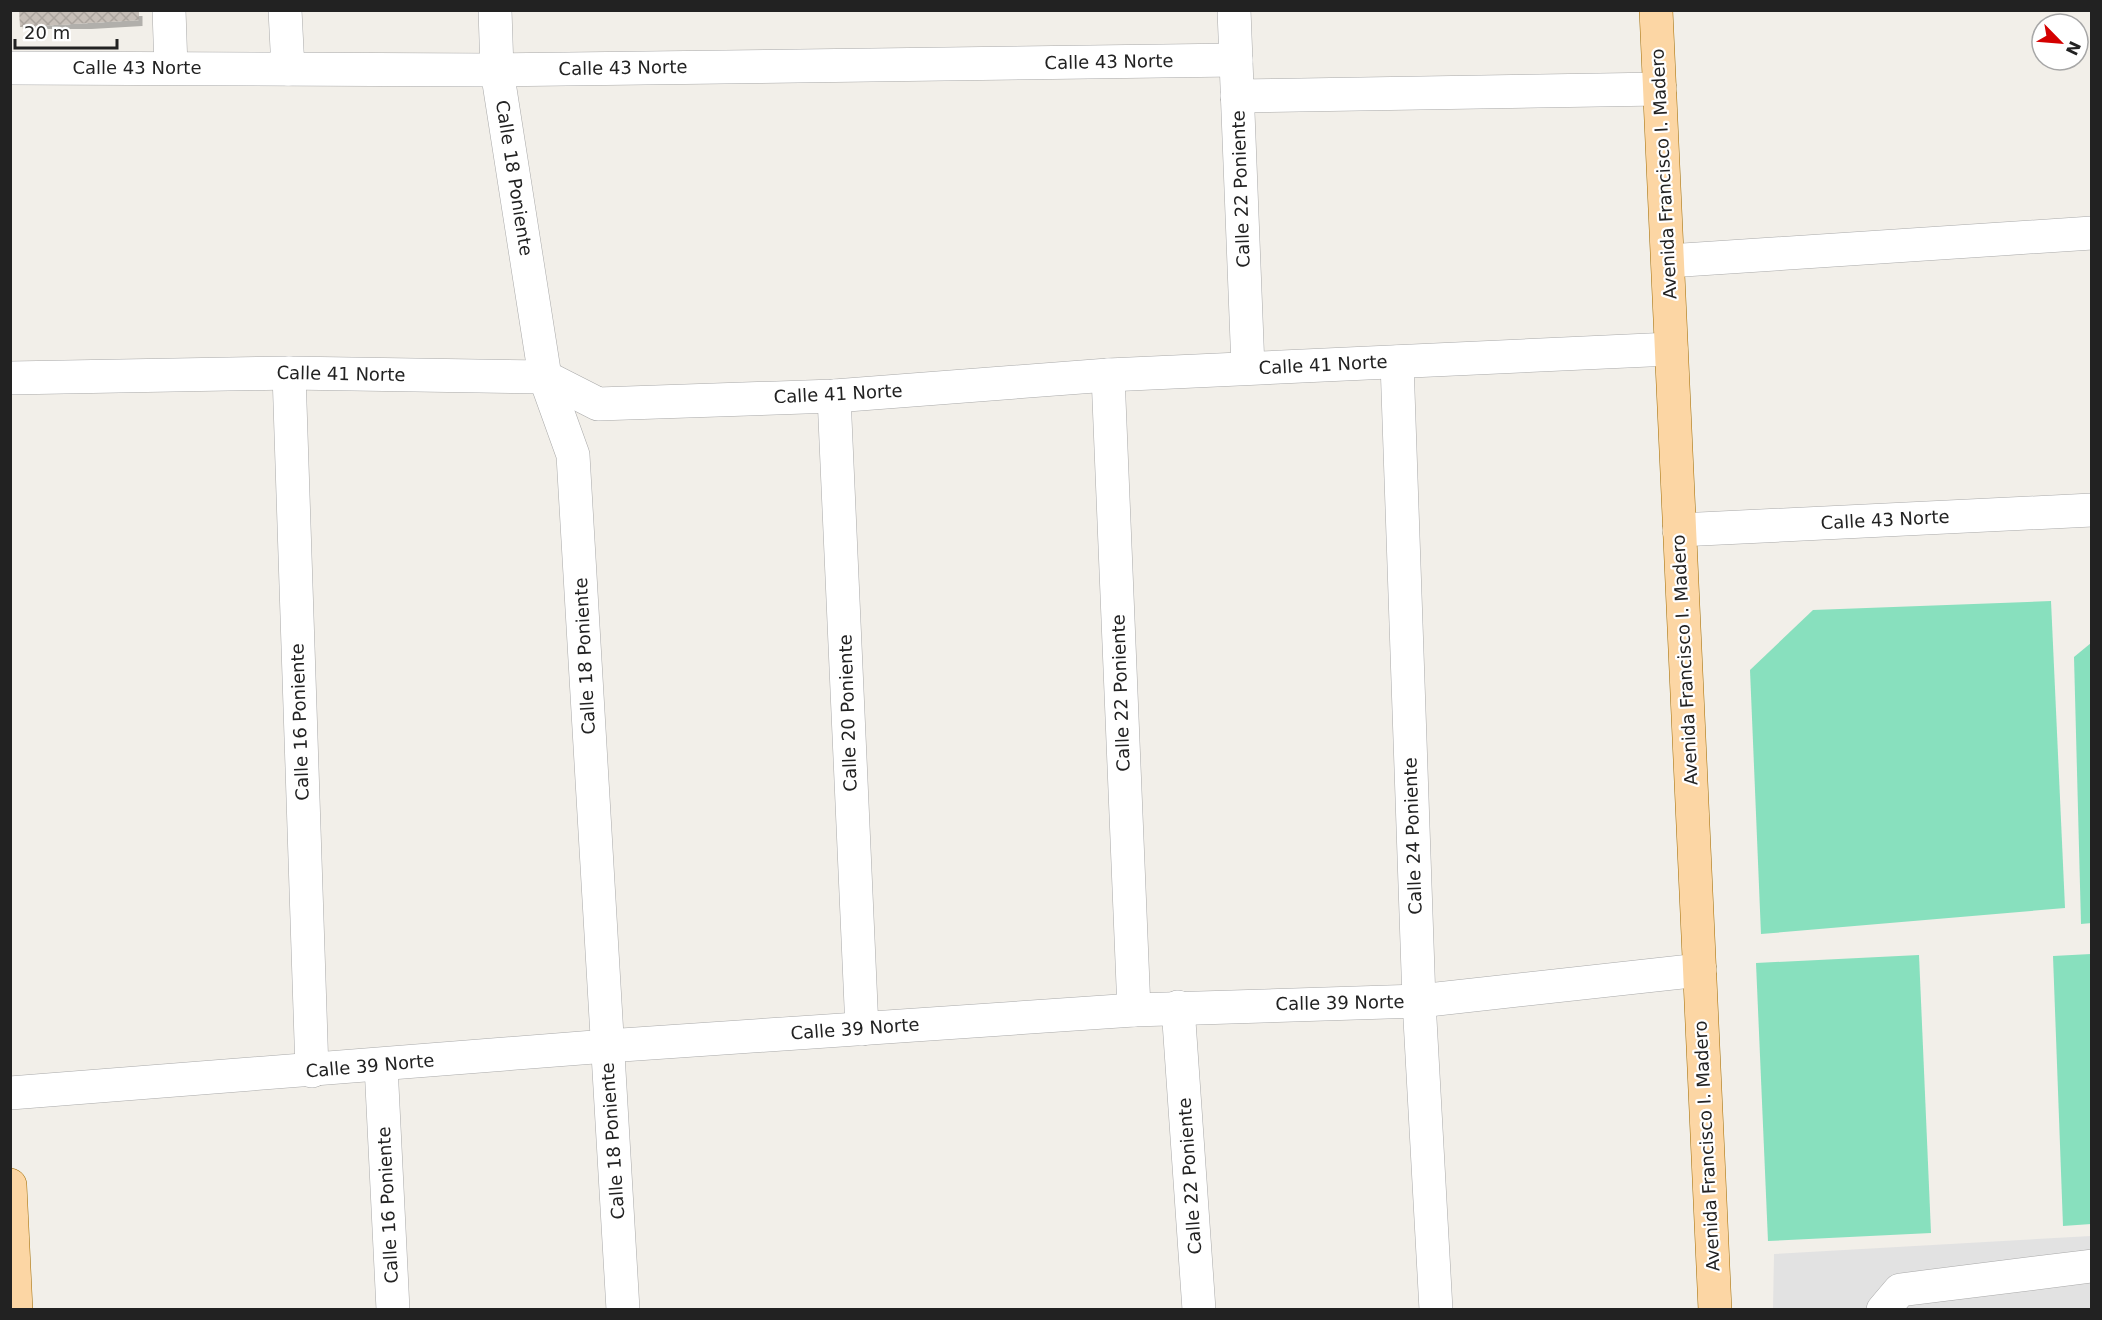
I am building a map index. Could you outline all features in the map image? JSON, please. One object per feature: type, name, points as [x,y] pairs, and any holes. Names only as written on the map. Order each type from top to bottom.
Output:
[{"type":"main road","name":"Avenida Francisco I. Madero","points":[[1656,10],[1715,1310]]},
{"type":"main road","points":[[10,1185],[16,1310]]},
{"type":"street","points":[[169,10],[171,68]]},
{"type":"street","points":[[285,10],[288,69]]},
{"type":"street","name":"Calle 18 Poniente","points":[[495,10],[497,70],[545,377],[573,455],[623,1310]]},
{"type":"street","name":"Calle 22 Poniente","points":[[1234,10],[1248,369]]},
{"type":"street","name":"Calle 43 Norte","points":[[10,68],[497,70],[1236,60]]},
{"type":"street","points":[[1237,96],[1660,89]]},
{"type":"street","points":[[1668,261],[2091,233]]},
{"type":"street","name":"Calle 41 Norte","points":[[10,378],[288,373],[545,377],[598,404],[834,396],[1108,375],[1671,350]]},
{"type":"street","name":"Calle 24 Poniente","points":[[1397,362],[1419,1001],[1436,1310]]},
{"type":"street","name":"Calle 16 Poniente","points":[[288,373],[312,1071]]},
{"type":"street","name":"Calle 22 Poniente","points":[[1108,375],[1134,1010]]},
{"type":"street","name":"Calle 20 Poniente","points":[[834,396],[862,1029]]},
{"type":"street","name":"Calle 43 Norte","points":[[1679,530],[2091,510]]},
{"type":"street","name":"Calle 39 Norte","points":[[10,1093],[607,1046],[1178,1007],[1419,1001],[1700,970]]},
{"type":"street","name":"Calle 22 Poniente","points":[[1178,1007],[1199,1310]]},
{"type":"street","name":"Calle 16 Poniente","points":[[381,1065],[393,1310]]},
{"type":"street","points":[[1883,1310],[1900,1290],[2091,1266]]},
{"type":"green space","points":[[2051,601],[2065,908],[1761,934],[1750,670],[1813,610]]},
{"type":"green space","points":[[2091,643],[2092,923],[2081,924],[2074,657]]},
{"type":"green space","points":[[2091,954],[2091,1224],[2063,1226],[2053,956]]},
{"type":"green space","points":[[1919,955],[1931,1233],[1768,1241],[1756,963]]},
{"type":"shaded area","points":[[2091,1236],[2091,1309],[1773,1310],[1774,1254]]},
{"type":"building","points":[[19,10],[139,10],[139,20],[20,27]]}]
